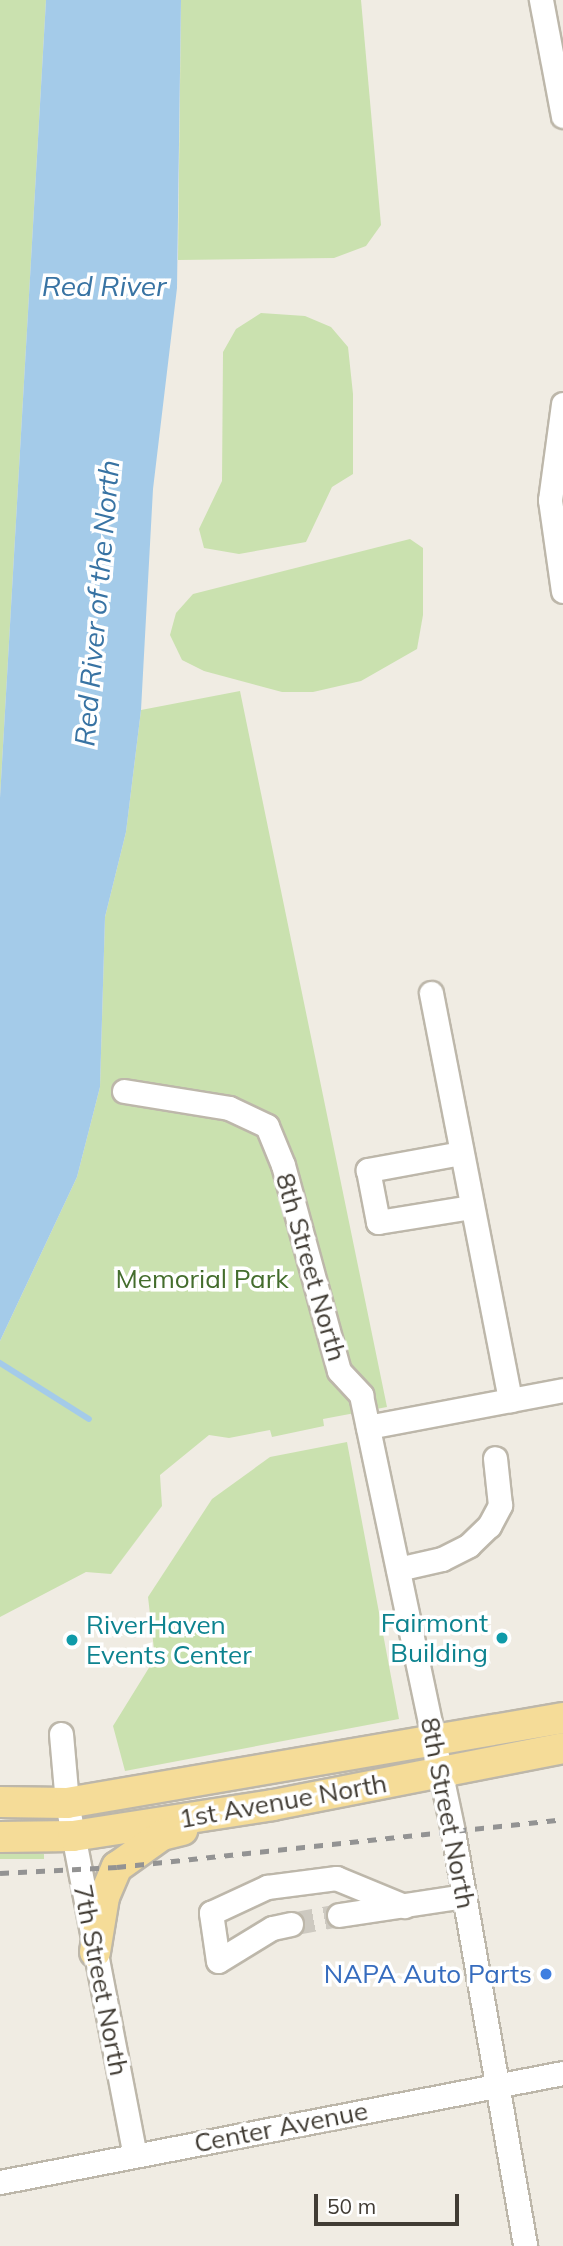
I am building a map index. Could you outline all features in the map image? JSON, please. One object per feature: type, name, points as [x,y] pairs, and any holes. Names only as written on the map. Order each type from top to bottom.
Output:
[{"type":"main road","name":"1st Avenue North","points":[[0,1802],[67,1804],[563,1718]]},
{"type":"main road","name":"1st Avenue North","points":[[0,1837],[73,1836],[273,1805],[563,1748]]},
{"type":"main road","points":[[95,1952],[104,1897],[117,1867],[162,1835],[273,1805]]},
{"type":"street","points":[[541,0],[563,116]]},
{"type":"street","points":[[563,404],[550,500],[563,590]]},
{"type":"street","points":[[430,993],[510,1400]]},
{"type":"street","name":"8th Street North","points":[[124,1091],[229,1108],[267,1126],[283,1165],[339,1371],[361,1395],[464,1896],[525,2246]]},
{"type":"street","points":[[461,1153],[368,1170],[378,1222],[472,1207]]},
{"type":"street","points":[[368,1427],[563,1390]]},
{"type":"street","points":[[398,1569],[442,1559],[469,1545],[489,1526],[499,1506],[495,1458]]},
{"type":"street","name":"7th Street North","points":[[61,1734],[67,1804],[135,2156]]},
{"type":"street","points":[[291,1924],[272,1928],[218,1961],[211,1913],[267,1887],[336,1878],[404,1906]]},
{"type":"street","points":[[339,1915],[464,1896]]},
{"type":"street","name":"Center Avenue","points":[[0,2182],[563,2073]]},
{"type":"green space","points":[[0,0],[46,0],[0,798]]},
{"type":"green space","points":[[181,0],[361,0],[381,225],[366,246],[334,258],[178,260]]},
{"type":"green space","points":[[261,313],[305,316],[331,327],[348,347],[353,394],[353,474],[332,487],[306,542],[239,554],[204,548],[199,529],[222,481],[223,352],[236,329]]},
{"type":"green space","points":[[410,539],[423,548],[423,615],[417,649],[361,681],[313,692],[282,692],[204,671],[182,660],[170,635],[176,613],[193,594]]},
{"type":"green space","name":"Memorial Park","points":[[240,691],[387,1407],[323,1419],[324,1426],[272,1437],[270,1430],[229,1438],[209,1435],[160,1475],[162,1506],[111,1574],[86,1572],[0,1617],[0,1341],[77,1177],[100,1087],[105,917],[126,832],[141,710]]},
{"type":"green space","points":[[347,1442],[399,1719],[125,1771],[113,1726],[155,1658],[148,1597],[212,1499],[270,1457]]},
{"type":"green space","points":[[0,1854],[44,1854],[44,1859],[0,1859]]},
{"type":"water","name":"Red River","points":[[46,0],[181,0],[177,288],[153,489],[141,710],[126,832],[105,917],[100,1087],[77,1177],[0,1341],[0,798]]},
{"type":"waterway","points":[[0,1363],[89,1419]]},
{"type":"tunnel","points":[[291,1924],[339,1915]]},
{"type":"railway","points":[[0,1873],[117,1867],[563,1819]]},
{"type":"place","name":"Fairmont Building","points":[[502,1638]]},
{"type":"place","name":"RiverHaven Events Center","points":[[72,1640]]},
{"type":"place","name":"NAPA Auto Parts","points":[[546,1974]]},
{"type":"water label","name":"Red River of the North","points":[[97,603]]}]
